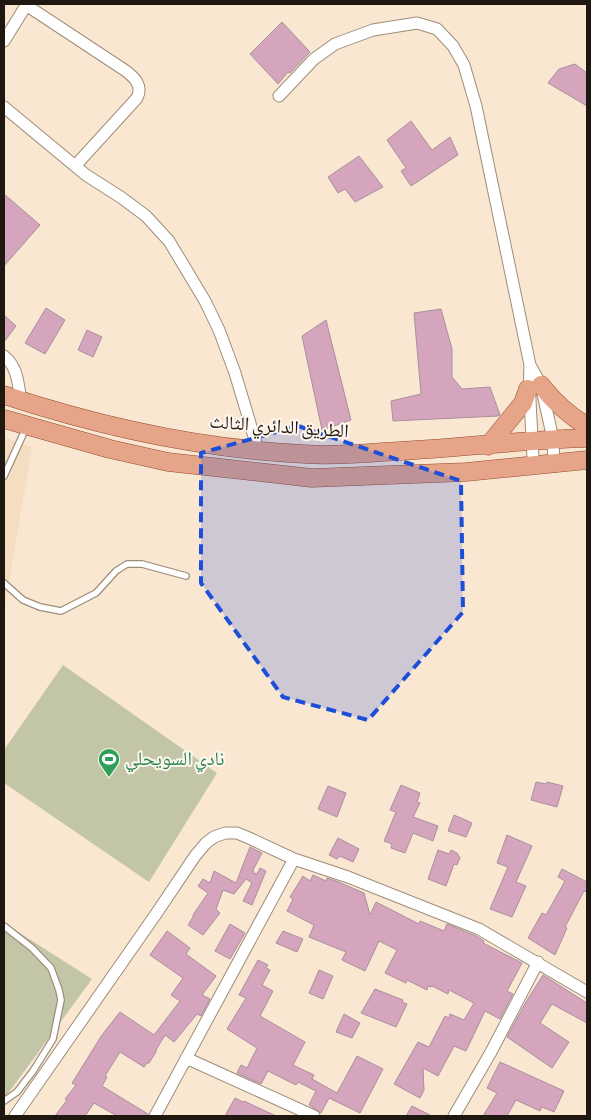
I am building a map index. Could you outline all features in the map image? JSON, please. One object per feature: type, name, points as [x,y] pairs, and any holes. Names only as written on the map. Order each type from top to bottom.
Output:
[{"type":"main road","points":[[488,446],[535,387],[572,417],[587,426]]},
{"type":"main road","name":"الطريق الدائري الثالث","points":[[4,395],[58,413],[105,425],[209,445],[304,454],[343,454],[488,446],[553,439],[587,438]]},
{"type":"main road","points":[[4,419],[110,449],[168,462],[302,478],[357,478],[466,472],[587,460]]},
{"type":"street","points":[[4,42],[26,4],[126,71],[138,84],[140,92],[137,98],[75,166]]},
{"type":"street","points":[[279,96],[314,59],[335,44],[374,30],[417,23],[437,29],[453,46],[464,65],[471,85],[535,387],[553,439],[554,464]]},
{"type":"street","points":[[4,107],[86,175],[146,216],[169,241],[205,301],[219,330],[235,372],[258,450]]},
{"type":"street","points":[[4,356],[12,362],[17,376],[21,401]]},
{"type":"street","points":[[533,466],[535,387]]},
{"type":"street","points":[[15,1116],[184,871],[206,843],[224,833],[237,833],[294,859],[348,877],[479,929],[587,992]]},
{"type":"street","points":[[155,1116],[294,859]]},
{"type":"street","points":[[454,1116],[492,1052],[538,962]]},
{"type":"street","points":[[186,1058],[314,1116]]},
{"type":"lane","points":[[4,476],[28,426]]},
{"type":"lane","points":[[4,583],[23,600],[40,607],[61,611],[96,593],[116,571],[127,564],[142,564],[186,576]]},
{"type":"lane","points":[[4,926],[32,948],[51,968],[61,1000],[52,1039],[33,1071],[16,1092],[4,1101]]},
{"type":"highlighted area","points":[[298,426],[461,481],[463,612],[368,720],[283,697],[201,583],[201,453]]},
{"type":"shaded area","points":[[4,438],[32,447],[4,613]]},
{"type":"green space","name":"نادي السويحلي","points":[[63,665],[217,773],[149,882],[4,783],[4,750]]},
{"type":"green space","points":[[4,923],[92,979],[4,1099]]},
{"type":"building","points":[[282,22],[310,52],[278,84],[250,54]]},
{"type":"building","points":[[575,64],[587,73],[587,106],[548,83],[559,69]]},
{"type":"building","points":[[411,121],[432,150],[450,137],[458,155],[411,186],[401,171],[406,168],[387,140]]},
{"type":"building","points":[[359,156],[383,187],[355,202],[345,189],[338,193],[328,177]]},
{"type":"building","points":[[4,194],[40,225],[4,266]]},
{"type":"building","points":[[46,308],[65,320],[45,354],[25,343]]},
{"type":"building","points":[[441,309],[452,349],[452,377],[462,389],[490,387],[500,415],[393,421],[391,401],[421,394],[414,313]]},
{"type":"building","points":[[4,315],[16,326],[4,342]]},
{"type":"building","points":[[326,320],[351,420],[322,430],[302,336]]},
{"type":"building","points":[[87,330],[102,337],[93,357],[78,350]]},
{"type":"building","points":[[536,782],[546,784],[547,782],[563,786],[557,807],[531,800]]},
{"type":"building","points":[[401,785],[420,793],[417,802],[420,803],[413,817],[438,826],[433,841],[413,833],[405,853],[391,848],[392,844],[384,841],[396,812],[390,810]]},
{"type":"building","points":[[328,786],[346,793],[337,817],[318,809]]},
{"type":"building","points":[[454,815],[472,823],[466,837],[448,831]]},
{"type":"building","points":[[507,835],[532,846],[516,882],[526,886],[512,917],[490,909],[508,867],[497,863]]},
{"type":"building","points":[[338,838],[359,849],[353,862],[340,856],[337,859],[329,855]]},
{"type":"building","points":[[250,847],[262,853],[253,870],[254,873],[257,874],[260,868],[266,871],[252,905],[243,901],[252,883],[246,879],[234,894],[223,890],[216,909],[220,913],[203,935],[188,925],[208,893],[198,886],[203,879],[210,883],[214,871],[236,883]]},
{"type":"building","points":[[438,850],[449,854],[451,850],[457,853],[460,858],[457,865],[454,864],[446,886],[428,879]]},
{"type":"building","points":[[562,869],[587,882],[587,892],[584,891],[565,927],[567,928],[555,955],[528,938],[542,913],[546,915],[565,881],[558,877]]},
{"type":"building","points":[[313,875],[326,881],[327,878],[336,881],[364,893],[370,915],[376,902],[419,924],[420,921],[444,931],[447,924],[476,936],[484,941],[483,943],[522,963],[507,991],[513,994],[500,1019],[485,1011],[466,1051],[454,1046],[438,1076],[423,1068],[424,1090],[420,1098],[394,1084],[418,1042],[429,1047],[445,1016],[449,1018],[450,1014],[464,1020],[474,1003],[449,990],[448,994],[428,986],[427,990],[407,980],[406,983],[385,973],[397,950],[379,941],[365,971],[342,960],[346,952],[309,937],[314,925],[287,911],[293,899],[290,897],[303,876],[310,881]]},
{"type":"building","points":[[230,924],[245,933],[230,959],[215,951]]},
{"type":"building","points":[[167,931],[190,948],[186,954],[216,976],[202,995],[210,999],[201,1016],[197,1014],[174,1042],[165,1035],[149,1063],[144,1067],[120,1052],[105,1076],[107,1077],[102,1086],[148,1114],[148,1116],[117,1116],[94,1103],[85,1116],[55,1116],[76,1085],[72,1083],[102,1035],[120,1012],[154,1035],[180,1001],[171,995],[183,978],[150,955]]},
{"type":"building","points":[[283,931],[303,939],[297,952],[276,943]]},
{"type":"building","points":[[258,960],[268,965],[266,968],[270,970],[262,985],[273,991],[260,1016],[305,1042],[293,1065],[314,1075],[312,1079],[337,1093],[357,1056],[383,1069],[360,1113],[329,1098],[321,1113],[309,1105],[316,1091],[298,1082],[296,1085],[268,1071],[261,1084],[237,1073],[241,1065],[247,1068],[257,1048],[227,1029],[246,998],[239,995]]},
{"type":"building","points":[[319,970],[333,976],[323,999],[309,993]]},
{"type":"building","points":[[543,975],[587,1003],[587,1023],[552,1004],[540,1023],[569,1042],[552,1068],[507,1037]]},
{"type":"building","points":[[375,989],[403,1000],[402,1002],[407,1004],[396,1027],[361,1013]]},
{"type":"building","points":[[344,1014],[360,1023],[352,1038],[336,1032]]},
{"type":"building","points":[[500,1062],[564,1091],[554,1112],[542,1107],[540,1111],[516,1100],[507,1116],[483,1116],[497,1093],[487,1088]]},
{"type":"building","points":[[235,1098],[244,1101],[276,1116],[225,1116]]},
{"type":"building","points":[[412,1106],[432,1116],[406,1116]]},
{"type":"place","name":"نادي السويحلي","points":[[109,778]]}]
